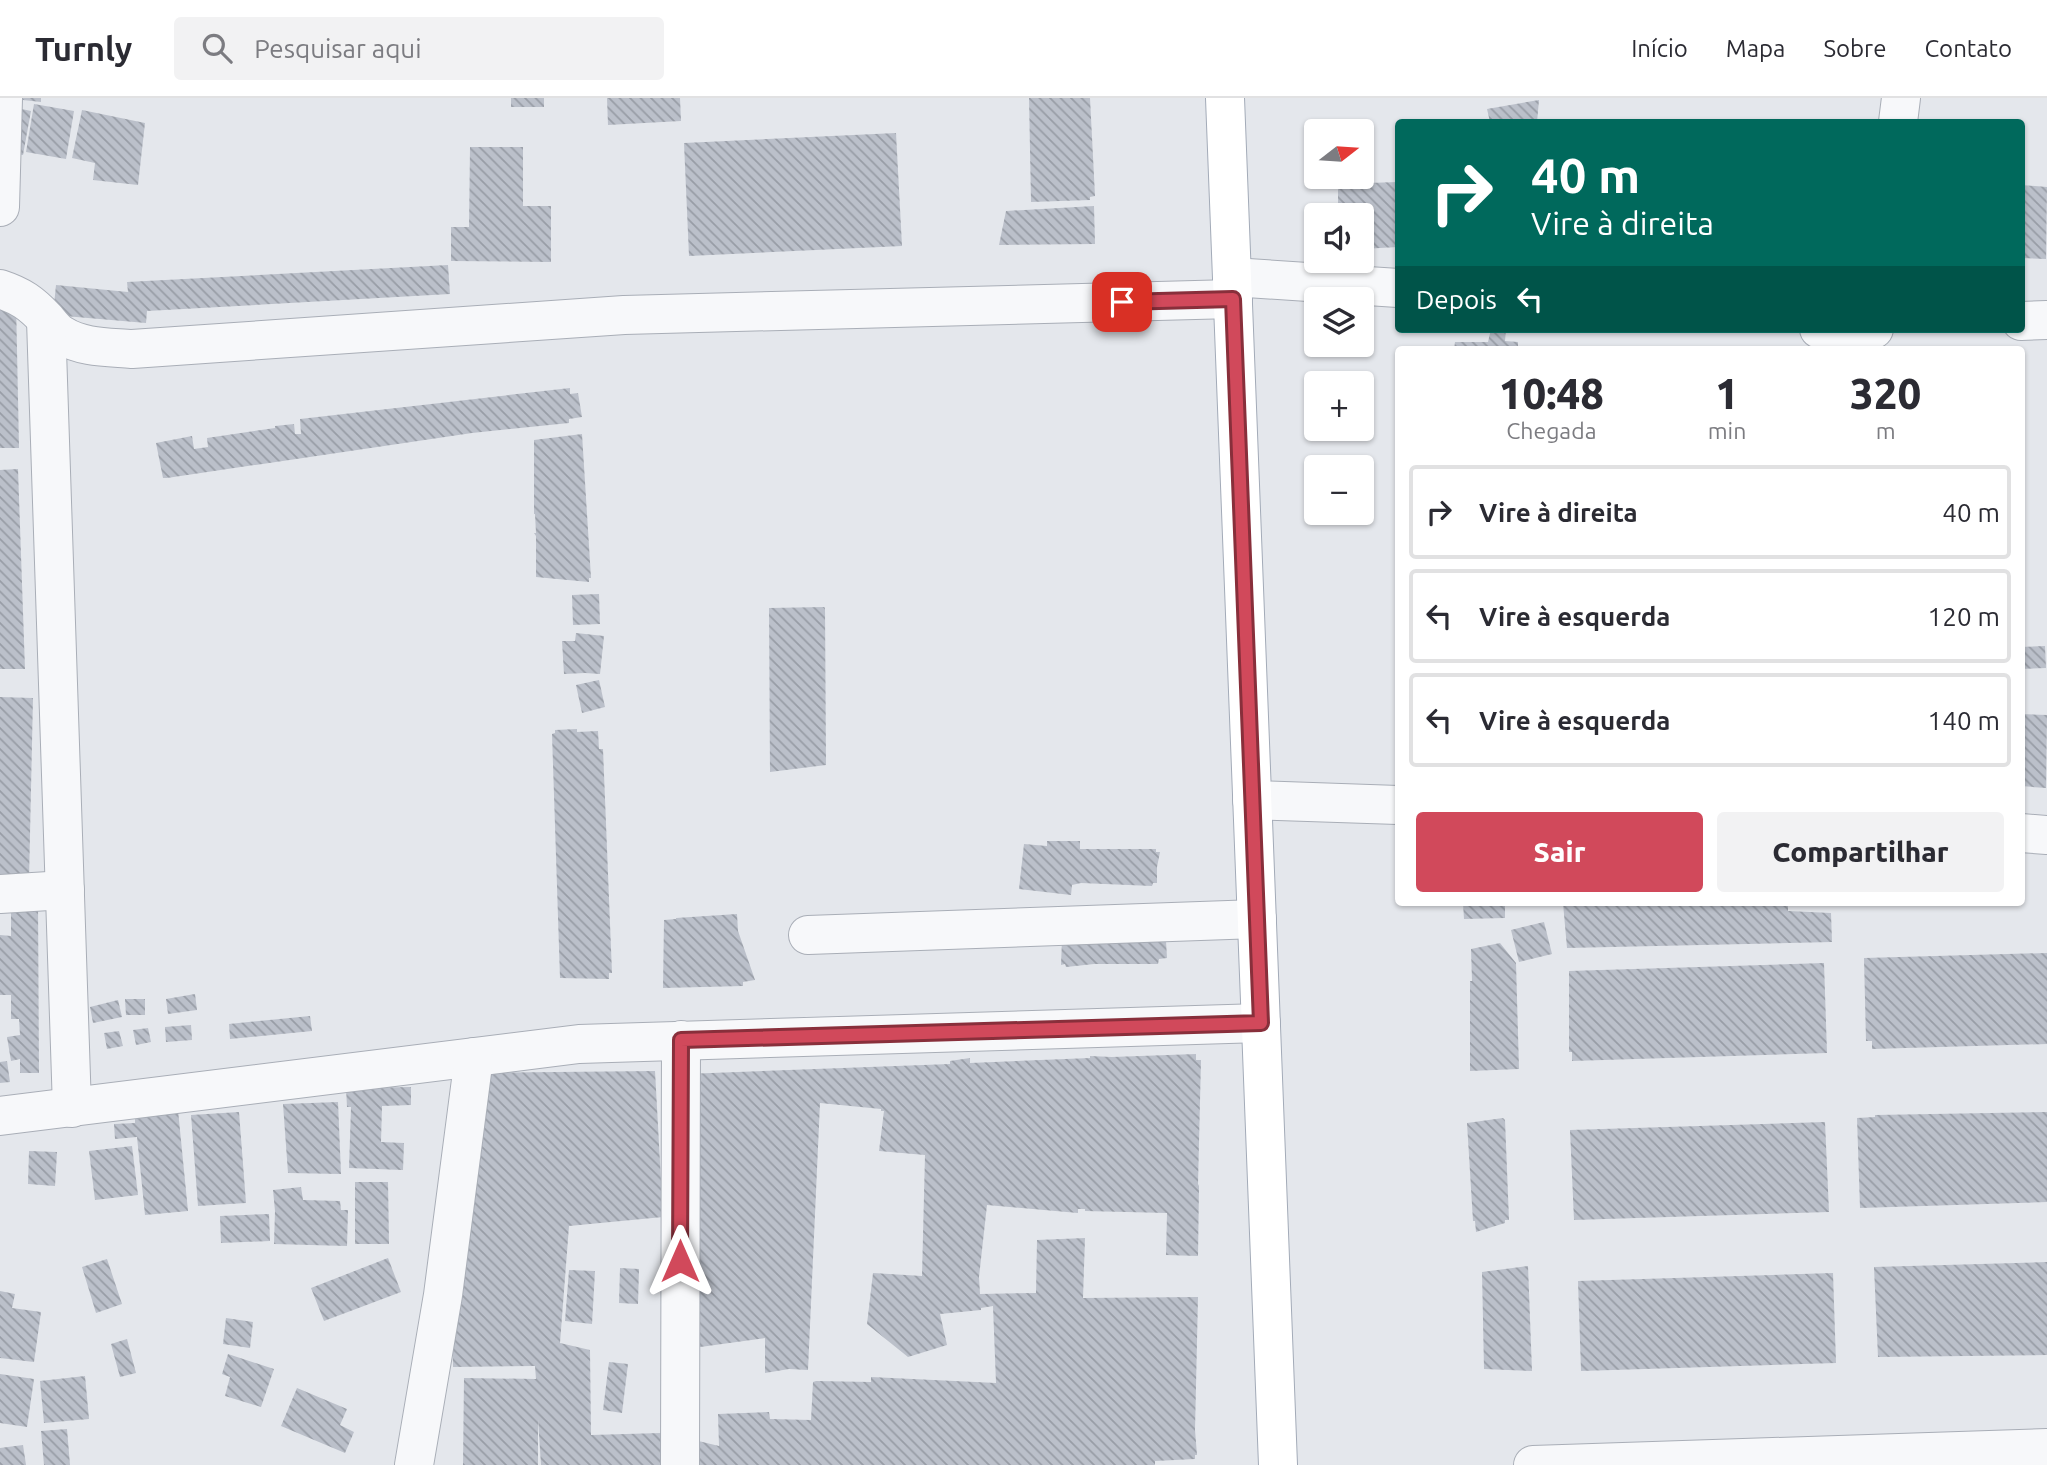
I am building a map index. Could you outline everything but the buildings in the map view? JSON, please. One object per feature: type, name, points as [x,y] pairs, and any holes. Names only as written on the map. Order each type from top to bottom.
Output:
[{"type":"main road","points":[[1225,98],[1278,1465]]},
{"type":"street","points":[[0,207],[3,98]]},
{"type":"street","points":[[1898,119],[1900,98]]},
{"type":"street","points":[[0,289],[20,296],[59,334],[74,342],[132,349],[624,316],[1232,288],[1395,288]]},
{"type":"street","points":[[46,320],[72,1108]]},
{"type":"street","points":[[2025,321],[2047,320]]},
{"type":"street","points":[[1252,800],[1395,806]]},
{"type":"street","points":[[2025,833],[2047,835]]},
{"type":"street","points":[[0,894],[65,890]]},
{"type":"street","points":[[808,935],[1257,919]]},
{"type":"street","points":[[0,1116],[579,1044],[1261,1023]]},
{"type":"street","points":[[680,1465],[681,1040]]},
{"type":"street","points":[[414,1465],[443,1295],[474,1056]]},
{"type":"street","points":[[1533,1465],[1812,1460],[2047,1448]]},
{"type":"route","points":[[680,1261],[681,1040],[1261,1023],[1233,299],[1122,302]]}]
